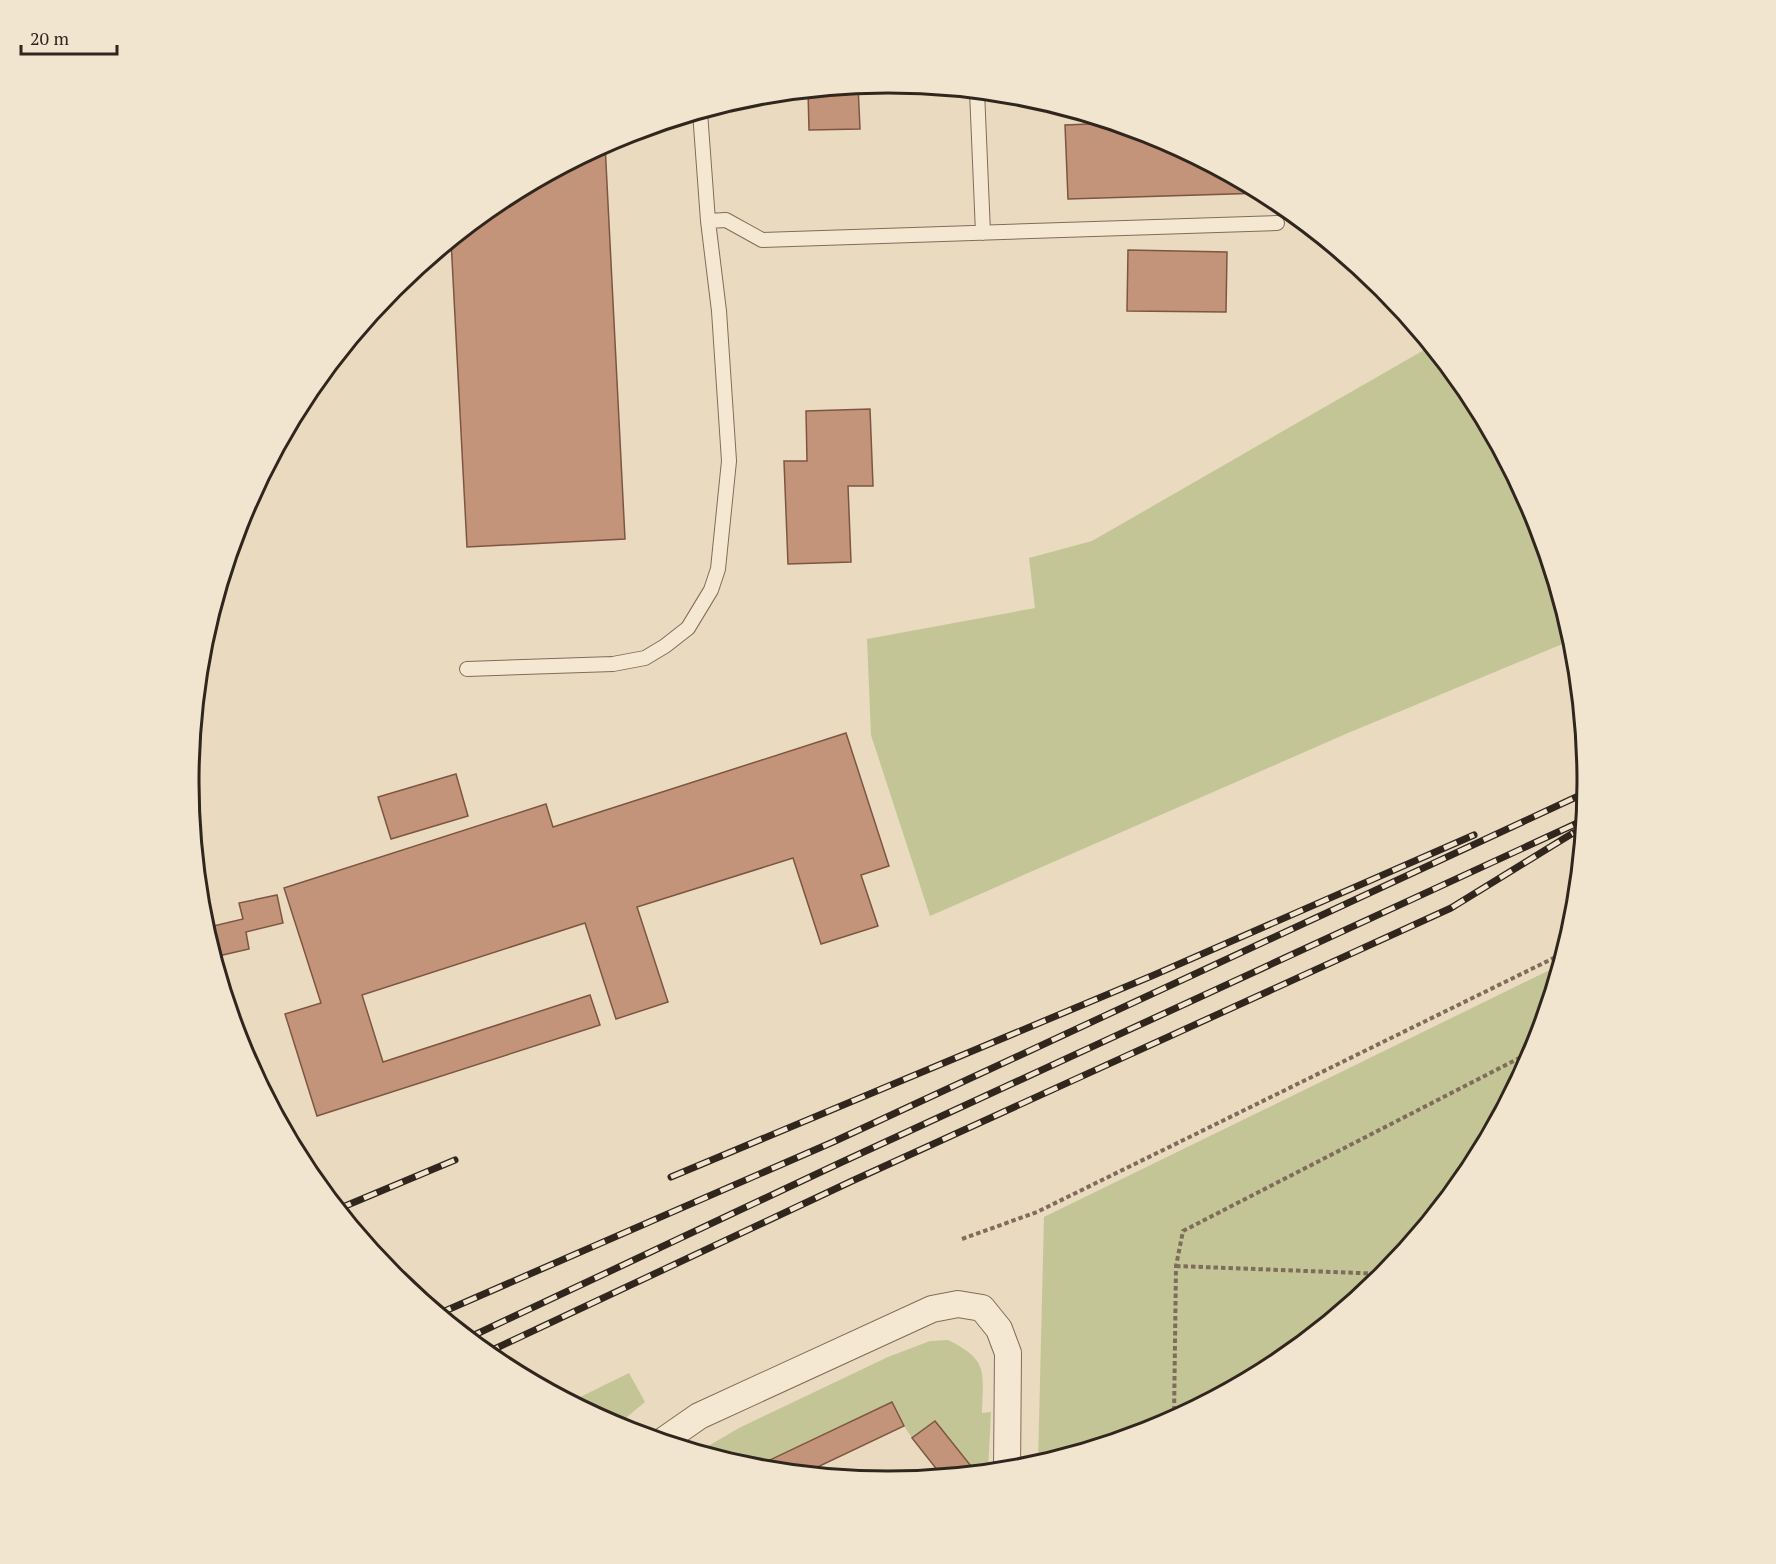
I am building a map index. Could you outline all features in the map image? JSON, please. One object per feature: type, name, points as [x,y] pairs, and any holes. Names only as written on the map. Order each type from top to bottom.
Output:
[{"type":"street","points":[[671,1435],[699,1416],[932,1309],[958,1304],[982,1308],[999,1329],[1008,1353],[1007,1460]]},
{"type":"lane","points":[[977,99],[983,233]]},
{"type":"lane","points":[[467,669],[613,664],[645,658],[688,628],[711,590],[717,569],[729,461],[719,311],[708,221],[701,119]]},
{"type":"lane","points":[[708,221],[726,220],[762,240],[1277,223]]},
{"type":"path","points":[[962,1239],[1037,1212],[1555,957]]},
{"type":"path","points":[[1174,1409],[1176,1266],[1183,1231],[1519,1058]]},
{"type":"path","points":[[1176,1266],[1370,1273]]},
{"type":"green space","points":[[1424,350],[1461,399],[1506,477],[1525,518],[1540,561],[1554,604],[1563,644],[1348,733],[930,916],[871,735],[867,639],[1035,608],[1029,558],[1092,541]]},
{"type":"green space","points":[[1551,969],[1525,1046],[1485,1126],[1435,1201],[1375,1269],[1307,1329],[1232,1379],[1152,1419],[1066,1448],[1038,1454],[1044,1217]]},
{"type":"green space","points":[[948,1340],[961,1347],[971,1354],[981,1369],[982,1413],[991,1412],[988,1463],[970,1466],[935,1421],[912,1438],[892,1402],[769,1460],[707,1447],[739,1428],[888,1357],[930,1341]]},
{"type":"green space","points":[[629,1373],[645,1402],[624,1419],[579,1398]]},
{"type":"building","points":[[858,94],[860,129],[809,130],[808,98]]},
{"type":"building","points":[[1090,124],[1152,145],[1193,164],[1246,193],[1068,199],[1065,125]]},
{"type":"building","points":[[605,154],[625,539],[467,547],[451,250],[505,209],[543,185]]},
{"type":"building","points":[[1128,250],[1227,252],[1226,312],[1127,311]]},
{"type":"building","points":[[870,409],[873,486],[848,486],[851,562],[788,564],[784,461],[807,461],[806,411]]},
{"type":"building","points":[[846,733],[889,866],[861,875],[878,926],[821,944],[793,858],[637,907],[668,1002],[616,1019],[585,923],[362,995],[383,1062],[590,995],[600,1025],[317,1116],[285,1014],[321,1003],[284,888],[546,804],[553,827]]},
{"type":"building","points":[[456,774],[468,816],[391,839],[378,797]]},
{"type":"building","points":[[277,895],[283,923],[246,932],[249,949],[221,955],[214,926],[243,919],[239,903]]},
{"type":"building","points":[[892,1402],[904,1426],[817,1467],[769,1460]]},
{"type":"building","points":[[935,1421],[971,1466],[937,1470],[912,1438]]},
{"type":"railway","points":[[446,1310],[833,1142],[1577,797]]},
{"type":"railway","points":[[476,1334],[842,1162],[1576,824]]},
{"type":"railway","points":[[496,1348],[852,1181],[1451,908],[1573,833]]},
{"type":"railway","points":[[671,1177],[1154,975],[1474,835]]},
{"type":"railway","points":[[345,1206],[455,1160]]}]
